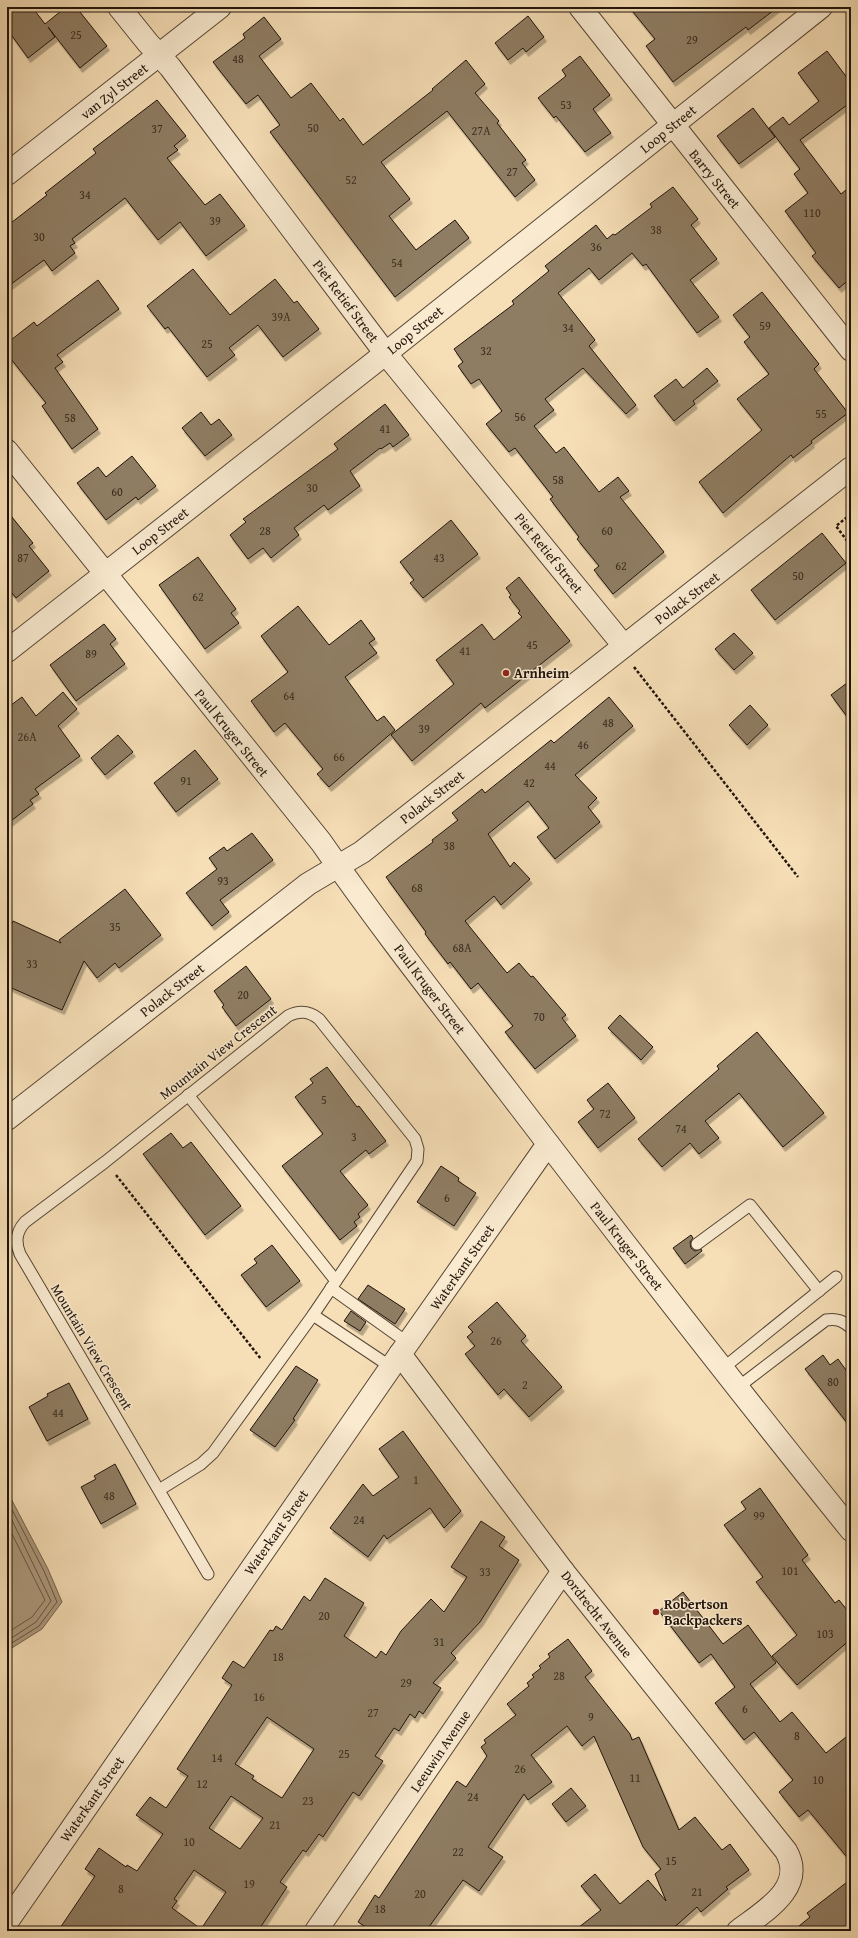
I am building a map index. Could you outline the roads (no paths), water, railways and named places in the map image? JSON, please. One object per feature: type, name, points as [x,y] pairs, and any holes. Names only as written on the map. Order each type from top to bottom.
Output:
[{"type":"street","name":"Piet Retief Street","points":[[119,7],[170,67],[386,354],[622,647]]},
{"type":"street","name":"van Zyl Street","points":[[7,174],[220,7]]},
{"type":"street","name":"Barry Street","points":[[580,7],[672,126],[851,350]]},
{"type":"street","name":"Loop Street","points":[[7,651],[386,354],[821,7]]},
{"type":"street","name":"Paul Kruger Street","points":[[7,451],[104,574],[321,842],[337,866],[548,1144],[722,1369],[851,1530]]},
{"type":"street","name":"Polack Street","points":[[7,1119],[308,884],[362,852],[622,647],[720,573],[851,468]]},
{"type":"street","name":"Waterkant Street","points":[[7,1922],[399,1355],[548,1144]]},
{"type":"street","name":"Dordrecht Avenue","points":[[399,1355],[563,1571],[786,1851],[791,1860],[792,1873],[786,1889],[778,1901],[738,1931]]},
{"type":"street","name":"Leeuwin Avenue","points":[[316,1931],[563,1571]]},
{"type":"lane","name":"Mountain View Crescent","points":[[159,1490],[201,1464],[213,1453],[314,1315],[414,1167],[419,1155],[415,1139],[358,1067],[319,1019],[305,1012],[295,1012],[288,1016],[106,1162],[25,1222],[20,1228],[16,1244],[24,1261],[208,1574]]},
{"type":"lane","points":[[188,1095],[334,1285],[399,1355]]},
{"type":"lane","points":[[698,1244],[750,1205],[819,1290]]},
{"type":"lane","points":[[722,1369],[836,1277]]},
{"type":"lane","points":[[314,1315],[399,1355]]},
{"type":"lane","points":[[737,1388],[826,1320],[835,1318],[844,1322],[851,1328]]},
{"type":"water","points":[[7,1491],[48,1569],[62,1602],[42,1629],[7,1651]]},
{"type":"place","name":"Arnheim","points":[[506,673]]},
{"type":"place","name":"Robertson Backpackers","points":[[656,1612]]}]
